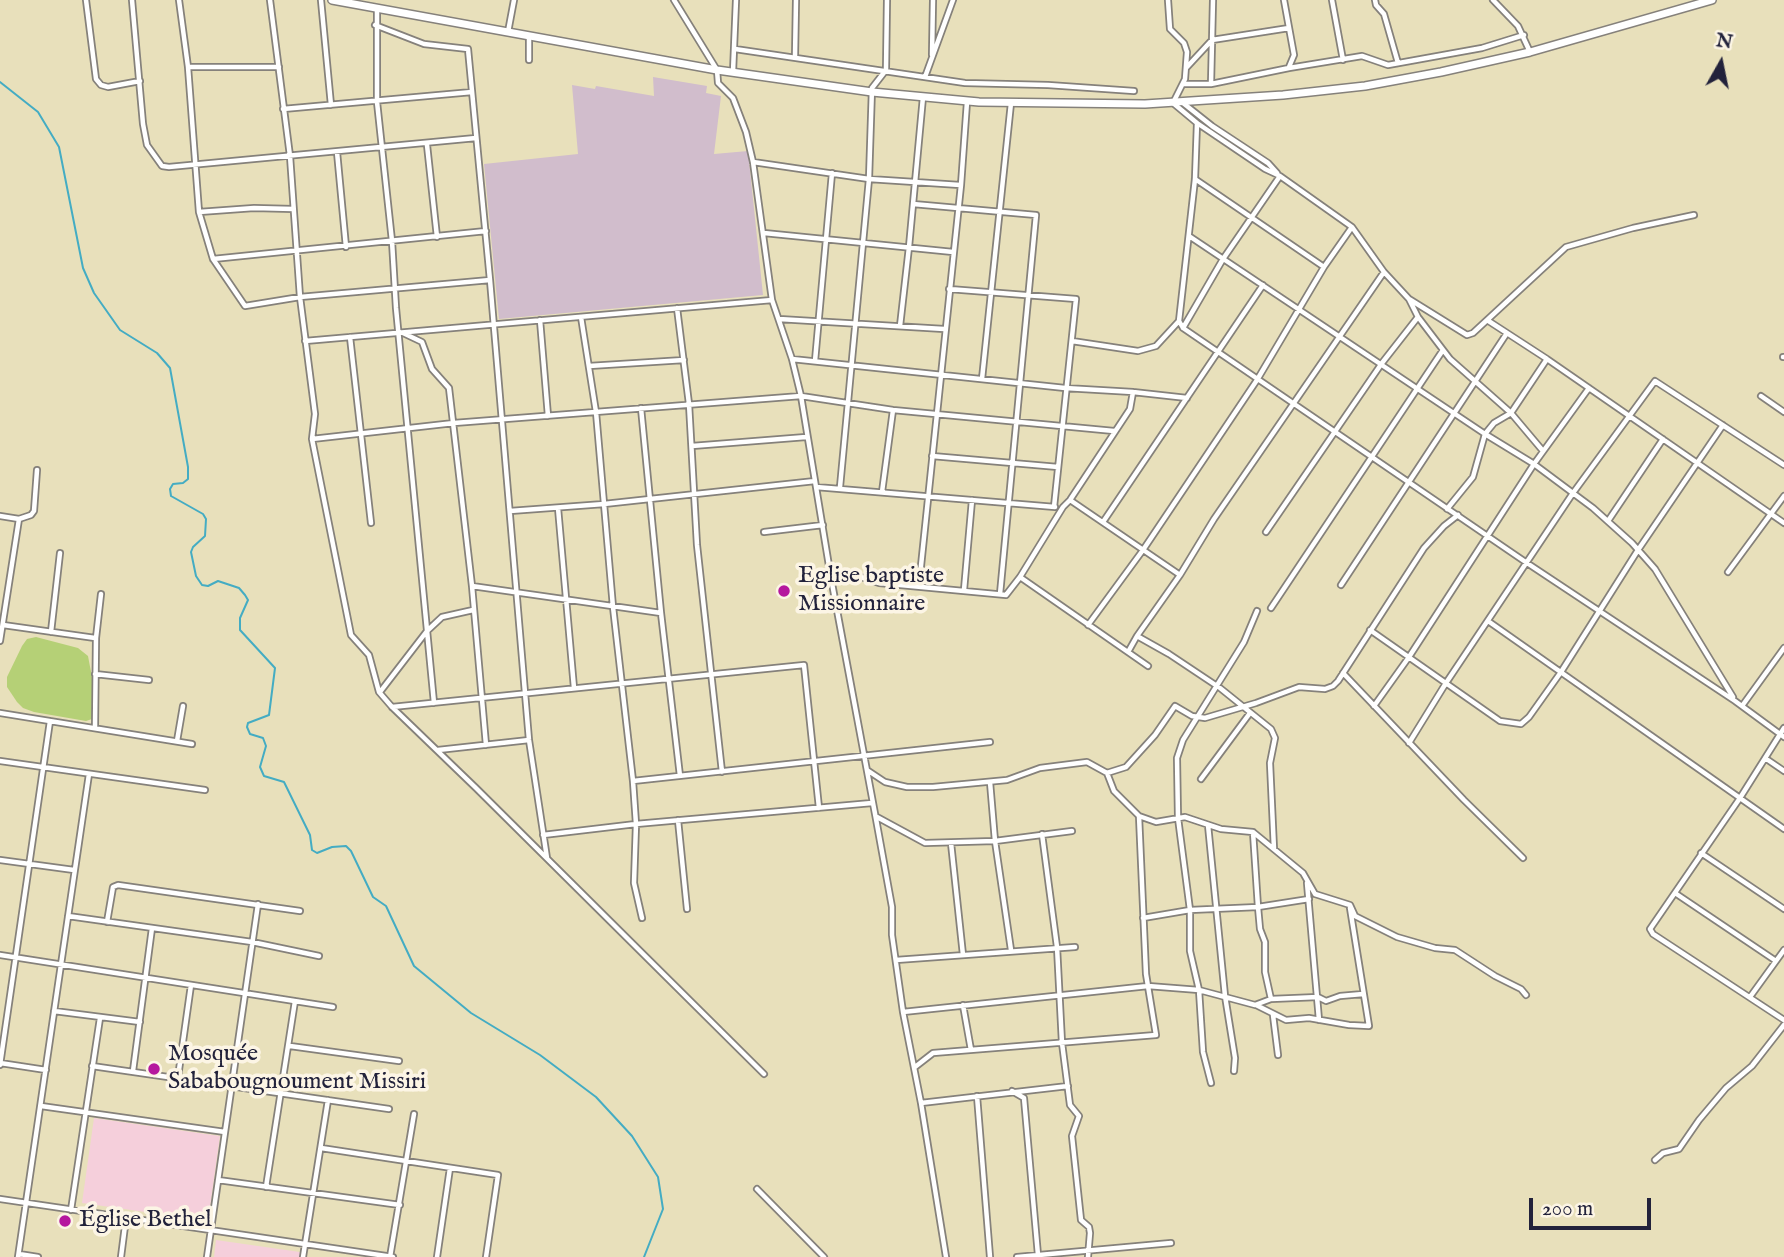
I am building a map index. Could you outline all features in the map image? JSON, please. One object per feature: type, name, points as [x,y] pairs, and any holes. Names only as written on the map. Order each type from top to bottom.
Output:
[{"type":"main road","points":[[332,0],[717,70],[872,92],[1011,103],[1173,103],[1365,86],[1530,52],[1712,0]]},
{"type":"street","points":[[86,0],[96,79],[101,85],[108,87],[140,81]]},
{"type":"street","points":[[132,0],[143,124],[147,145],[162,166],[427,145],[476,138]]},
{"type":"street","points":[[179,0],[188,67],[199,212],[213,259],[245,306],[300,297],[490,280]]},
{"type":"street","points":[[270,0],[290,156],[300,297],[315,414],[312,439],[349,629],[369,654],[379,692],[392,707],[764,1074]]},
{"type":"street","points":[[321,0],[331,105]]},
{"type":"street","points":[[508,32],[514,0]]},
{"type":"street","points":[[674,0],[717,70],[718,83],[733,98],[746,132],[753,162],[772,300],[801,396],[831,578],[892,906],[903,1012],[915,1067],[946,1257]]},
{"type":"street","points":[[733,72],[736,0]]},
{"type":"street","points":[[795,57],[796,0]]},
{"type":"street","points":[[840,487],[869,179],[872,88],[886,70],[887,0]]},
{"type":"street","points":[[932,59],[933,0]]},
{"type":"street","points":[[925,77],[953,0]]},
{"type":"street","points":[[1168,0],[1168,23],[1173,35],[1186,47],[1187,67],[1184,84],[1173,103],[1197,123],[1265,169],[1280,176],[1352,227],[1384,272],[1409,299],[1467,335],[1474,333],[1566,247],[1693,215]]},
{"type":"street","points":[[1212,84],[1213,0]]},
{"type":"street","points":[[1284,0],[1294,55],[1289,68]]},
{"type":"street","points":[[1332,0],[1343,60]]},
{"type":"street","points":[[1375,0],[1384,14],[1398,63]]},
{"type":"street","points":[[1493,0],[1524,35],[1530,52]]},
{"type":"street","points":[[377,8],[377,102],[434,703]]},
{"type":"street","points":[[375,25],[424,44],[468,49],[529,740],[547,858]]},
{"type":"street","points":[[1187,67],[1212,40],[1289,28]]},
{"type":"street","points":[[528,35],[529,60]]},
{"type":"street","points":[[1184,84],[1212,84],[1362,56],[1383,65],[1398,63],[1482,48],[1524,35]]},
{"type":"street","points":[[736,49],[965,83],[1134,91]]},
{"type":"street","points":[[188,67],[279,66]]},
{"type":"street","points":[[283,109],[472,92]]},
{"type":"street","points":[[900,326],[923,97]]},
{"type":"street","points":[[919,585],[961,185],[967,101]]},
{"type":"street","points":[[1183,102],[1212,126],[1268,163],[1280,176]]},
{"type":"street","points":[[982,379],[1011,103]]},
{"type":"street","points":[[1072,341],[1138,351],[1156,346],[1179,321],[1195,179],[1197,123]]},
{"type":"street","points":[[427,145],[437,237]]},
{"type":"street","points":[[337,152],[345,247]]},
{"type":"street","points":[[753,162],[869,179],[961,185]]},
{"type":"street","points":[[815,361],[832,173]]},
{"type":"street","points":[[1183,328],[1223,259],[1280,176]]},
{"type":"street","points":[[1195,179],[1324,267]]},
{"type":"street","points":[[913,204],[1036,215],[1000,594]]},
{"type":"street","points":[[199,212],[254,208],[293,209]]},
{"type":"street","points":[[1088,625],[1143,550],[1257,380],[1324,267],[1352,227]]},
{"type":"street","points":[[213,259],[486,231]]},
{"type":"street","points":[[764,233],[953,252]]},
{"type":"street","points":[[1189,236],[1534,464],[1608,521],[1655,569],[1735,701]]},
{"type":"street","points":[[1128,652],[1214,519],[1384,272]]},
{"type":"street","points":[[1103,522],[1263,285]]},
{"type":"street","points":[[948,289],[1076,299],[1054,507]]},
{"type":"street","points":[[1409,299],[1418,317],[1450,359],[1511,413],[1543,451]]},
{"type":"street","points":[[305,341],[772,300]]},
{"type":"street","points":[[677,308],[689,404],[697,545],[722,772]]},
{"type":"street","points":[[581,317],[596,412],[613,607],[633,781],[636,824],[634,883],[642,918]]},
{"type":"street","points":[[1266,532],[1382,363],[1418,317]]},
{"type":"street","points":[[779,319],[944,330]]},
{"type":"street","points":[[540,320],[548,416]]},
{"type":"street","points":[[1487,320],[1548,359],[1784,523]]},
{"type":"street","points":[[1179,321],[1183,328],[1257,380],[1782,735]]},
{"type":"street","points":[[401,333],[422,342],[432,369],[447,384],[454,423],[472,586],[486,745]]},
{"type":"street","points":[[1341,585],[1507,333]]},
{"type":"street","points":[[350,337],[371,523]]},
{"type":"street","points":[[1271,608],[1443,350]]},
{"type":"street","points":[[792,359],[1022,384],[1187,398]]},
{"type":"street","points":[[1447,509],[1473,477],[1485,434],[1494,423],[1511,413],[1548,359]]},
{"type":"street","points":[[589,366],[684,360]]},
{"type":"street","points":[[1409,743],[1573,493],[1655,381],[1784,465]]},
{"type":"street","points":[[1374,706],[1409,657],[1534,464],[1589,388]]},
{"type":"street","points":[[831,578],[858,576],[879,583],[1006,594],[1020,577],[1063,507],[1130,410],[1133,392]]},
{"type":"street","points":[[312,439],[454,423],[801,396],[893,410],[1114,432]]},
{"type":"street","points":[[1761,396],[1784,412]]},
{"type":"street","points":[[641,408],[680,776]]},
{"type":"street","points":[[882,492],[893,410]]},
{"type":"street","points":[[1370,630],[1500,721],[1521,724],[1561,672],[1638,550],[1723,425]]},
{"type":"street","points":[[692,446],[806,437]]},
{"type":"street","points":[[1608,521],[1663,439]]},
{"type":"street","points":[[932,456],[1058,467]]},
{"type":"street","points":[[0,516],[19,519],[32,515],[37,470]]},
{"type":"street","points":[[510,510],[815,484],[928,497],[1063,507]]},
{"type":"street","points":[[1728,572],[1784,496]]},
{"type":"street","points":[[964,590],[972,500]]},
{"type":"street","points":[[1070,500],[1180,575]]},
{"type":"street","points":[[558,508],[575,688]]},
{"type":"street","points":[[1107,773],[1126,767],[1155,735],[1175,706],[1197,718],[1219,714],[1299,687],[1325,689],[1338,681],[1424,548],[1458,515]]},
{"type":"street","points":[[0,641],[19,519]]},
{"type":"street","points":[[764,532],[823,525]]},
{"type":"street","points":[[51,632],[60,553]]},
{"type":"street","points":[[1020,577],[1148,666]]},
{"type":"street","points":[[472,586],[661,613]]},
{"type":"street","points":[[94,728],[96,638],[101,594]]},
{"type":"street","points":[[379,692],[427,631],[442,617],[473,610]]},
{"type":"street","points":[[1211,1083],[1203,1052],[1199,990],[1189,951],[1191,910],[1178,818],[1177,758],[1183,740],[1244,642],[1258,611]]},
{"type":"street","points":[[1488,621],[1784,829]]},
{"type":"street","points":[[3,625],[96,638]]},
{"type":"street","points":[[1137,636],[1217,687],[1271,729],[1275,738],[1270,763],[1274,849]]},
{"type":"street","points":[[1742,706],[1784,648]]},
{"type":"street","points":[[392,707],[804,665],[819,807]]},
{"type":"street","points":[[1343,673],[1523,858]]},
{"type":"street","points":[[95,674],[149,680]]},
{"type":"street","points":[[177,741],[183,706]]},
{"type":"street","points":[[0,713],[192,744]]},
{"type":"street","points":[[1201,779],[1250,713]]},
{"type":"street","points":[[46,1070],[0,1064],[50,721]]},
{"type":"street","points":[[1655,1160],[1662,1153],[1679,1149],[1686,1142],[1688,1133],[1717,1099],[1752,1066],[1784,1023],[1750,997],[1653,934],[1650,929],[1782,735],[1784,728]]},
{"type":"street","points":[[437,750],[529,740]]},
{"type":"street","points":[[633,781],[990,743]]},
{"type":"street","points":[[1765,758],[1784,771]]},
{"type":"street","points":[[0,761],[205,790]]},
{"type":"street","points":[[866,770],[885,782],[907,787],[1007,780],[1040,768],[1087,762],[1107,773],[1114,791],[1139,816],[1156,822],[1185,817],[1220,829],[1253,832],[1303,873],[1315,894],[1350,905],[1355,916],[1396,937],[1436,948],[1455,950],[1521,989],[1526,995]]},
{"type":"street","points":[[38,1257],[19,1255],[89,774]]},
{"type":"street","points":[[990,782],[995,841],[1011,950]]},
{"type":"street","points":[[543,835],[872,803]]},
{"type":"street","points":[[876,816],[902,833],[925,843],[995,841],[1072,831]]},
{"type":"street","points":[[915,1067],[933,1053],[1156,1035],[1148,986],[1139,816]]},
{"type":"street","points":[[678,820],[687,909]]},
{"type":"street","points":[[1208,825],[1225,996],[1235,1058],[1234,1071]]},
{"type":"street","points":[[1253,832],[1260,929],[1265,942],[1265,972],[1271,999]]},
{"type":"street","points":[[1042,834],[1057,947],[1058,996],[1070,1105],[1079,1116],[1073,1136],[1081,1220],[1089,1227],[1090,1233],[1088,1254]]},
{"type":"street","points":[[951,843],[963,955]]},
{"type":"street","points":[[1701,853],[1784,909]]},
{"type":"street","points":[[0,860],[74,870]]},
{"type":"street","points":[[1307,882],[1319,1020]]},
{"type":"street","points":[[107,922],[115,885],[300,911]]},
{"type":"street","points":[[1675,893],[1776,961]]},
{"type":"street","points":[[1143,918],[1191,910],[1258,907],[1309,899]]},
{"type":"street","points":[[207,1257],[258,904]]},
{"type":"street","points":[[903,1012],[1148,986],[1199,990],[1225,996],[1255,1005],[1286,1020],[1309,1018],[1369,1026],[1350,905]]},
{"type":"street","points":[[68,916],[252,942],[319,956]]},
{"type":"street","points":[[133,1071],[152,928]]},
{"type":"street","points":[[896,960],[1076,947]]},
{"type":"street","points":[[1750,997],[1784,950]]},
{"type":"street","points":[[0,955],[333,1007]]},
{"type":"street","points":[[178,1077],[191,984]]},
{"type":"street","points":[[1255,1005],[1271,999],[1318,997],[1326,1001],[1363,993]]},
{"type":"street","points":[[266,1187],[295,1001]]},
{"type":"street","points":[[963,1006],[971,1050]]},
{"type":"street","points":[[54,1011],[139,1022]]},
{"type":"street","points":[[1273,1014],[1278,1055]]},
{"type":"street","points":[[71,1210],[100,1018]]},
{"type":"street","points":[[290,1046],[399,1061]]},
{"type":"street","points":[[92,1066],[388,1109]]},
{"type":"street","points":[[921,1103],[1068,1086]]},
{"type":"street","points":[[1012,1091],[1024,1098],[1038,1255]]},
{"type":"street","points":[[977,1097],[990,1257]]},
{"type":"street","points":[[303,1257],[328,1100]]},
{"type":"street","points":[[41,1106],[225,1132]]},
{"type":"street","points":[[0,1199],[391,1257],[414,1114]]},
{"type":"street","points":[[321,1148],[498,1175],[486,1257]]},
{"type":"street","points":[[438,1257],[450,1168]]},
{"type":"street","points":[[218,1180],[400,1205]]},
{"type":"street","points":[[757,1189],[824,1257]]},
{"type":"street","points":[[121,1257],[127,1218]]},
{"type":"street","points":[[1017,1257],[1088,1254],[1171,1243]]},
{"type":"shaded area","points":[[653,77],[707,86],[706,93],[721,96],[714,154],[748,151],[763,295],[499,319],[484,164],[578,154],[572,85],[595,89],[596,86],[654,96]]},
{"type":"shaded area","points":[[94,1118],[220,1136],[208,1221],[82,1203]]},
{"type":"shaded area","points":[[216,1240],[300,1252],[300,1257],[214,1257]]},
{"type":"green space","points":[[36,637],[78,648],[88,656],[92,677],[92,719],[86,721],[34,712],[23,708],[17,702],[7,687],[7,677],[27,639]]},
{"type":"waterway","points":[[0,82],[38,112],[59,147],[83,268],[94,293],[120,330],[157,353],[170,368],[188,467],[188,479],[183,483],[173,484],[170,489],[171,496],[203,514],[206,519],[205,536],[191,552],[196,576],[202,585],[208,586],[218,581],[239,588],[248,600],[240,618],[240,630],[275,668],[269,715],[248,723],[247,727],[250,734],[263,738],[266,746],[260,767],[264,776],[284,782],[310,835],[312,850],[317,853],[332,847],[346,846],[351,851],[373,897],[386,906],[414,966],[471,1013],[540,1055],[596,1097],[632,1136],[658,1177],[663,1209],[644,1257]]},
{"type":"place","name":"Eglise baptiste Missionnaire","points":[[784,591]]},
{"type":"place","name":"Mosquée Sababougnoument Missiri","points":[[154,1069]]},
{"type":"place","name":"Église Bethel","points":[[65,1221]]}]
